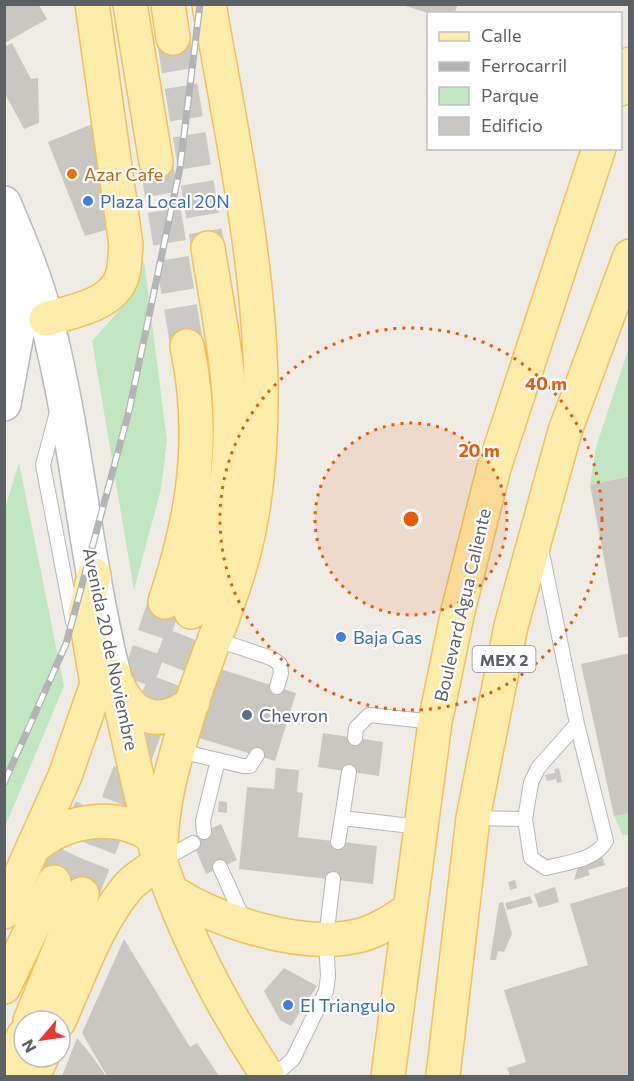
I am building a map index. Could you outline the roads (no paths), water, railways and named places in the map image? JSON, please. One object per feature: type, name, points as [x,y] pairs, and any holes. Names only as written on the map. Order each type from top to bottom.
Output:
[{"type":"main road","points":[[4,404],[23,321],[106,298],[117,288],[123,274],[126,245],[92,4]]},
{"type":"main road","points":[[130,4],[156,162]]},
{"type":"main road","points":[[168,4],[173,38]]},
{"type":"main road","points":[[64,1009],[97,937],[128,886],[156,849],[193,702],[248,536],[259,474],[261,421],[258,328],[249,252],[209,4]]},
{"type":"main road","points":[[622,86],[630,64]]},
{"type":"main road","name":"Boulevard Agua Caliente","points":[[388,1077],[435,722],[458,611],[494,468],[598,150]]},
{"type":"main road","name":"Avenida 20 de Noviembre","points":[[5,205],[33,273],[23,321],[63,392],[94,576],[114,675],[156,849],[204,967],[243,1039],[268,1077]]},
{"type":"main road","points":[[187,346],[194,380],[197,443],[193,500],[181,554],[178,607],[216,540],[227,482],[229,401],[224,344],[208,249]]},
{"type":"main road","name":"MEX 2","points":[[443,1077],[473,818],[511,626],[565,431],[630,256]]},
{"type":"main road","points":[[4,912],[65,776],[90,704],[97,677],[85,613],[94,576]]},
{"type":"main road","points":[[114,675],[124,699],[145,716],[161,718],[175,714],[193,702]]},
{"type":"main road","points":[[34,846],[61,829],[95,822],[127,823],[156,849]]},
{"type":"main road","points":[[4,987],[68,888],[33,1009]]},
{"type":"main road","points":[[172,892],[188,902],[247,928],[326,939],[371,932],[410,909]]},
{"type":"main road","points":[[4,1076],[12,1060]]},
{"type":"lane","points":[[63,392],[44,465],[90,704]]},
{"type":"lane","points":[[536,530],[577,724],[606,841],[600,852],[546,868],[531,858],[525,819],[531,783],[538,768],[577,724]]},
{"type":"lane","points":[[215,639],[271,658],[280,664],[281,673],[277,687]]},
{"type":"lane","points":[[355,738],[356,728],[369,715],[435,722]]},
{"type":"lane","points":[[180,751],[250,766],[257,755]]},
{"type":"lane","points":[[204,832],[203,820],[218,760]]},
{"type":"lane","points":[[338,842],[349,772]]},
{"type":"lane","points":[[342,818],[420,827]]},
{"type":"lane","points":[[473,818],[525,819]]},
{"type":"lane","points":[[156,849],[193,843]]},
{"type":"lane","points":[[220,867],[247,928]]},
{"type":"lane","points":[[274,1077],[293,1059],[326,991],[328,976],[326,939],[333,879]]},
{"type":"tunnel","points":[[173,38],[208,248]]},
{"type":"tunnel","points":[[156,162],[187,346]]},
{"type":"tunnel","points":[[122,728],[165,602]]},
{"type":"tunnel","points":[[82,894],[191,612]]},
{"type":"tunnel","points":[[54,882],[93,804]]},
{"type":"railway","points":[[4,783],[66,644],[129,411],[180,168],[200,4]]},
{"type":"place","name":"Azar Cafe","points":[[72,174]]},
{"type":"place","name":"Plaza Local 20N","points":[[88,201]]},
{"type":"place","name":"Baja Gas","points":[[341,637]]},
{"type":"place","name":"Chevron","points":[[247,715]]},
{"type":"place","name":"El Triangulo","points":[[288,1005]]}]
